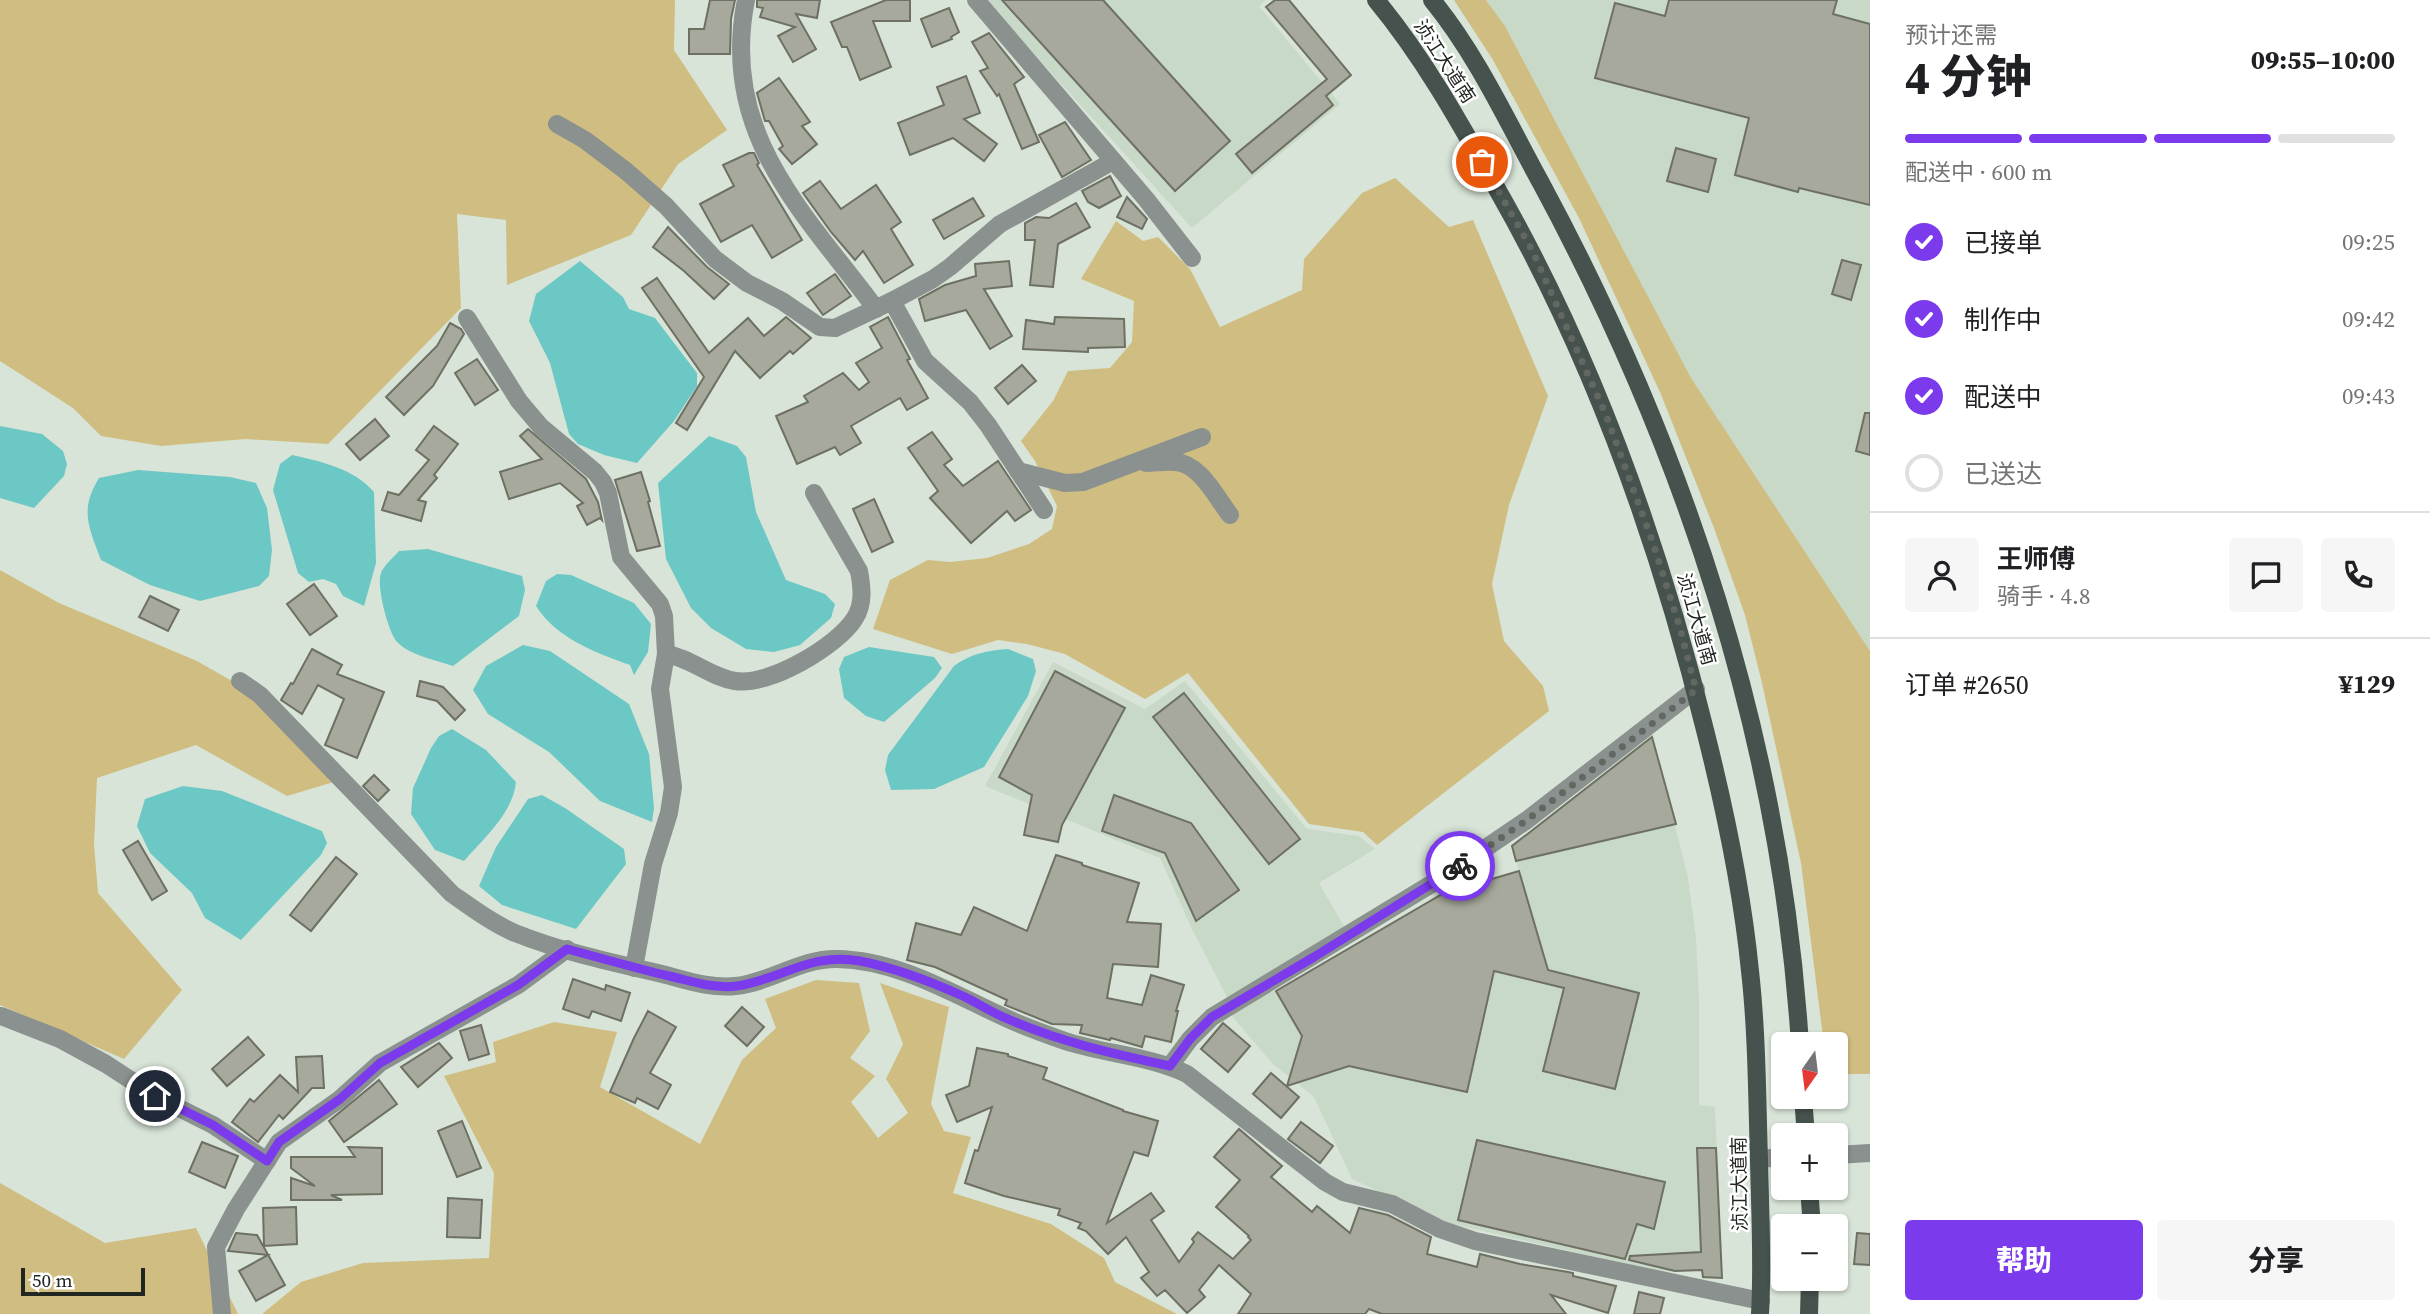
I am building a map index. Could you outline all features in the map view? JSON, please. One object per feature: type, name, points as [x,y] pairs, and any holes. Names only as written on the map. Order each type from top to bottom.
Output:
[{"type":"main road","name":"浈江大道南","points":[[1376,0],[1404,34],[1444,96],[1532,250],[1606,415],[1653,543],[1680,628],[1726,817],[1750,971],[1759,1158],[1762,1278],[1760,1308]]},
{"type":"main road","name":"浈江大道南","points":[[1432,0],[1479,68],[1563,225],[1643,394],[1696,533],[1744,686],[1757,747],[1782,870],[1796,976],[1799,1032]]},
{"type":"main road","points":[[1809,1314],[1810,1291]]},
{"type":"street","points":[[746,0],[741,44],[744,85],[756,135],[782,184],[814,232],[884,305],[925,361],[970,402],[1044,510]]},
{"type":"street","points":[[976,0],[1146,199],[1192,258]]},
{"type":"street","points":[[557,124],[585,140],[626,171],[666,206],[715,259],[747,283],[782,301],[820,327],[835,328],[884,305],[950,267],[1000,225],[1113,161]]},
{"type":"street","points":[[467,318],[519,401],[541,426],[603,482],[608,493],[621,557],[660,604],[666,654],[660,689],[673,787],[669,813],[653,864],[634,968]]},
{"type":"street","points":[[1018,471],[1065,483],[1083,482],[1202,437]]},
{"type":"street","points":[[1126,465],[1177,461],[1190,466],[1230,515]]},
{"type":"street","points":[[666,654],[687,659],[716,675],[748,682],[785,671],[816,653],[848,627],[859,609],[859,571],[814,493]]},
{"type":"street","points":[[240,681],[260,695],[452,894],[482,915],[514,932],[634,968],[719,987],[758,981],[814,961],[836,958],[859,961],[918,978],[963,996],[1006,1018],[1063,1040],[1098,1051],[1170,1066],[1187,1074],[1334,1188],[1392,1204],[1440,1229],[1475,1241],[1760,1308]]},
{"type":"street","points":[[1170,1066],[1190,1039],[1212,1017],[1443,877],[1527,820],[1696,690]]},
{"type":"street","points":[[222,1314],[216,1247],[236,1209],[279,1142],[340,1099],[380,1063],[518,985],[567,949]]},
{"type":"street","points":[[1,1016],[60,1039],[106,1064],[155,1096],[213,1125],[267,1161]]},
{"type":"street","points":[[1848,1154],[1870,1153]]},
{"type":"street","points":[[1759,1158],[1771,1158]]},
{"type":"shaded area","points":[[0,0],[675,0],[674,50],[727,130],[678,164],[631,235],[507,285],[506,220],[457,214],[461,308],[328,444],[245,439],[161,446],[101,436],[73,408],[0,361]]},
{"type":"shaded area","points":[[985,0],[1266,0],[1259,6],[1340,104],[1192,228]]},
{"type":"shaded area","points":[[1454,0],[1486,0],[1505,26],[1691,378],[1870,651],[1870,1074],[1848,1074],[1848,1032],[1822,1032],[1801,863],[1745,615],[1714,528],[1660,392],[1579,218],[1493,60]]},
{"type":"shaded area","points":[[1486,0],[1870,0],[1870,651],[1691,379],[1505,26]]},
{"type":"shaded area","points":[[1395,178],[1449,227],[1473,220],[1548,396],[1509,505],[1492,584],[1504,641],[1543,686],[1549,711],[1377,845],[1363,832],[1309,824],[1188,673],[1145,699],[1065,654],[1027,644],[998,640],[952,654],[873,629],[890,580],[928,560],[950,562],[987,558],[1029,544],[1052,529],[1057,506],[1035,461],[1021,441],[1053,401],[1068,371],[1110,368],[1132,342],[1134,301],[1081,279],[1116,221],[1143,241],[1158,237],[1190,269],[1220,327],[1302,290],[1304,259],[1362,193]]},
{"type":"shaded area","points":[[0,570],[59,603],[197,661],[258,696],[337,781],[287,796],[196,745],[97,778],[94,844],[98,893],[182,990],[124,1059],[0,1005]]},
{"type":"shaded area","points":[[1053,662],[1145,709],[1185,681],[1307,829],[1359,836],[1375,849],[1319,883],[1348,933],[1229,1001],[1160,858],[985,786]]},
{"type":"shaded area","points":[[1652,734],[1688,878],[1696,937],[1699,1105],[1715,1107],[1722,1278],[1703,1279],[1702,1270],[1660,1272],[1444,1222],[1352,1179],[1314,1097],[1272,1063],[1231,1015],[1444,893],[1519,871],[1512,846]]},
{"type":"shaded area","points":[[816,980],[859,983],[870,1031],[850,1058],[875,1076],[851,1102],[878,1138],[908,1113],[886,1079],[903,1044],[880,983],[949,1007],[931,1104],[944,1131],[971,1137],[953,1193],[1051,1224],[1104,1258],[1115,1282],[1177,1314],[262,1314],[301,1282],[363,1263],[489,1258],[494,1173],[444,1076],[496,1062],[493,1042],[554,1022],[617,1032],[600,1087],[700,1144],[742,1060],[776,1028],[765,999]]},
{"type":"shaded area","points":[[0,1183],[105,1243],[196,1228],[238,1314],[0,1314]]},
{"type":"water","points":[[580,261],[623,297],[629,309],[655,318],[697,373],[697,386],[674,421],[637,463],[604,455],[578,444],[569,434],[550,363],[529,321],[536,294]]},
{"type":"water","points":[[0,426],[42,434],[63,451],[67,464],[64,476],[34,508],[0,498]]},
{"type":"water","points":[[709,436],[737,446],[746,457],[756,512],[786,580],[825,594],[835,604],[831,618],[800,645],[774,652],[746,649],[711,628],[691,608],[666,559],[658,483]]},
{"type":"water","points":[[292,455],[326,463],[347,472],[374,492],[376,563],[364,606],[343,596],[336,584],[323,579],[309,582],[298,573],[273,490],[280,464]]},
{"type":"water","points":[[138,470],[230,477],[256,483],[267,508],[272,550],[269,576],[259,586],[200,601],[150,585],[101,560],[88,519],[89,500],[93,489],[99,478]]},
{"type":"water","points":[[428,549],[522,576],[525,590],[519,616],[453,666],[402,647],[390,629],[384,608],[380,579],[384,567],[399,551]]},
{"type":"water","points":[[557,574],[571,575],[634,603],[651,624],[648,652],[634,675],[630,665],[578,643],[544,617],[536,606],[546,581]]},
{"type":"water","points":[[523,645],[550,651],[629,704],[649,754],[654,808],[652,822],[600,801],[549,752],[488,714],[473,690],[486,666]]},
{"type":"water","points":[[869,647],[934,657],[942,668],[935,678],[884,722],[866,716],[844,698],[839,669],[844,657]]},
{"type":"water","points":[[1008,649],[1033,659],[1036,671],[1028,696],[984,767],[934,789],[891,790],[885,770],[888,755],[954,666],[980,653]]},
{"type":"water","points":[[452,729],[486,750],[516,782],[504,815],[464,861],[435,850],[411,814],[413,788],[431,748],[439,736]]},
{"type":"water","points":[[183,786],[222,791],[322,831],[327,843],[321,855],[241,940],[205,918],[192,893],[150,853],[137,826],[145,799]]},
{"type":"water","points":[[542,795],[624,849],[626,864],[576,929],[502,905],[479,886],[496,847],[528,799]]},
{"type":"building","points":[[710,0],[735,0],[731,19],[730,54],[689,54],[689,29],[704,29]]},
{"type":"building","points":[[757,0],[820,0],[817,18],[796,14],[816,49],[793,62],[778,36],[795,27],[760,17],[763,8],[757,7]]},
{"type":"building","points":[[886,0],[910,0],[910,21],[873,21],[891,67],[860,80],[847,47],[842,47],[831,22]]},
{"type":"building","points":[[1002,0],[1103,0],[1230,141],[1175,191]]},
{"type":"building","points":[[1275,0],[1289,0],[1351,75],[1326,96],[1333,105],[1252,173],[1236,154],[1327,79],[1266,7]]},
{"type":"building","points":[[1669,0],[1837,0],[1833,14],[1870,24],[1870,205],[1799,188],[1798,192],[1735,175],[1749,118],[1595,78],[1615,3],[1665,16]]},
{"type":"building","points":[[949,8],[959,32],[951,37],[952,39],[932,47],[921,19]]},
{"type":"building","points":[[989,33],[1024,77],[1014,84],[1039,142],[1022,149],[999,94],[997,96],[980,71],[988,68],[972,42]]},
{"type":"building","points":[[966,76],[980,113],[964,119],[997,144],[984,161],[953,138],[910,155],[898,123],[944,105],[937,87]]},
{"type":"building","points":[[779,78],[810,122],[802,126],[817,144],[792,164],[779,149],[783,146],[769,121],[765,121],[757,93]]},
{"type":"building","points":[[1065,122],[1091,160],[1062,177],[1039,135]]},
{"type":"building","points":[[1676,148],[1716,159],[1708,192],[1667,181]]},
{"type":"building","points":[[754,153],[759,163],[757,165],[802,240],[772,258],[752,225],[721,242],[700,204],[734,186],[723,165]]},
{"type":"building","points":[[1110,176],[1121,196],[1099,208],[1088,202],[1082,191]]},
{"type":"building","points":[[820,181],[841,209],[876,185],[901,222],[891,229],[913,265],[884,283],[863,251],[855,260],[803,193]]},
{"type":"building","points":[[1127,197],[1147,219],[1142,229],[1117,217]]},
{"type":"building","points":[[973,198],[984,216],[944,239],[933,220]]},
{"type":"building","points":[[1076,203],[1090,227],[1058,244],[1053,287],[1030,285],[1035,240],[1025,240],[1025,223],[1036,217],[1049,218]]},
{"type":"building","points":[[668,227],[707,267],[729,284],[714,299],[653,247]]},
{"type":"building","points":[[1842,260],[1861,265],[1851,300],[1832,294]]},
{"type":"building","points":[[1009,261],[1012,286],[984,289],[1012,336],[990,349],[966,310],[925,321],[919,299],[945,285],[976,276],[975,264]]},
{"type":"building","points":[[835,274],[851,296],[823,315],[807,293]]},
{"type":"building","points":[[657,278],[709,353],[748,318],[764,336],[786,317],[811,338],[793,354],[790,351],[760,378],[735,351],[687,430],[676,423],[704,377],[642,288]]},
{"type":"building","points":[[888,317],[928,398],[907,410],[900,398],[851,426],[861,443],[840,455],[835,447],[797,464],[776,416],[808,402],[804,396],[843,373],[859,390],[869,382],[856,363],[882,348],[870,327]]},
{"type":"building","points":[[1055,317],[1124,319],[1125,347],[1088,348],[1088,352],[1023,349],[1026,320],[1054,324]]},
{"type":"building","points":[[450,323],[464,334],[433,386],[404,415],[386,397],[437,346]]},
{"type":"building","points":[[477,359],[498,390],[475,405],[455,373]]},
{"type":"building","points":[[1022,365],[1036,381],[1008,404],[995,388]]},
{"type":"building","points":[[1865,413],[1870,413],[1870,455],[1856,451]]},
{"type":"building","points":[[375,419],[389,436],[360,460],[346,444]]},
{"type":"building","points":[[434,426],[458,444],[434,475],[437,478],[418,500],[426,502],[421,521],[382,510],[388,492],[399,495],[429,460],[416,450]]},
{"type":"building","points":[[528,429],[586,479],[598,502],[602,520],[600,518],[587,525],[577,506],[583,503],[560,483],[509,499],[500,472],[542,459],[520,436]]},
{"type":"building","points":[[932,432],[952,459],[944,465],[963,486],[998,461],[1031,510],[1015,521],[1007,511],[971,543],[930,498],[938,491],[908,448]]},
{"type":"building","points":[[641,472],[660,546],[637,551],[615,480]]},
{"type":"building","points":[[874,499],[893,542],[872,552],[853,509]]},
{"type":"building","points":[[314,584],[337,616],[310,635],[287,604]]},
{"type":"building","points":[[150,596],[179,610],[168,631],[139,617]]},
{"type":"building","points":[[312,649],[342,665],[337,674],[384,692],[357,758],[325,745],[344,699],[318,685],[302,714],[281,700]]},
{"type":"building","points":[[1055,671],[1125,708],[1062,825],[1058,842],[1024,835],[1032,795],[999,777]]},
{"type":"building","points":[[420,681],[443,687],[465,710],[455,720],[437,701],[417,696]]},
{"type":"building","points":[[1184,693],[1300,839],[1269,864],[1153,717]]},
{"type":"building","points":[[1652,737],[1676,824],[1516,861],[1512,846]]},
{"type":"building","points":[[374,775],[389,790],[378,801],[363,786]]},
{"type":"building","points":[[1114,795],[1191,823],[1239,890],[1196,921],[1165,853],[1102,831]]},
{"type":"building","points":[[138,841],[167,891],[152,900],[123,850]]},
{"type":"building","points":[[1056,855],[1139,883],[1127,922],[1161,924],[1158,967],[1113,964],[1107,998],[1142,1005],[1151,975],[1184,985],[1171,1042],[1145,1036],[1142,1047],[1080,1033],[1082,1025],[1052,1024],[1005,1005],[1007,1000],[935,967],[907,960],[916,923],[961,935],[974,907],[1027,931]]},
{"type":"building","points":[[336,857],[357,874],[311,931],[290,915]]},
{"type":"building","points":[[1519,871],[1548,970],[1639,993],[1615,1089],[1543,1071],[1564,988],[1494,971],[1467,1092],[1349,1066],[1287,1086],[1302,1036],[1276,991],[1444,893]]},
{"type":"building","points":[[573,979],[605,990],[606,985],[630,993],[621,1021],[592,1011],[589,1018],[563,1009]]},
{"type":"building","points":[[742,1007],[764,1027],[747,1046],[725,1026]]},
{"type":"building","points":[[648,1011],[676,1027],[650,1073],[671,1085],[658,1109],[637,1098],[635,1103],[610,1092]]},
{"type":"building","points":[[1223,1023],[1250,1046],[1228,1072],[1201,1049]]},
{"type":"building","points":[[481,1025],[489,1054],[469,1060],[460,1031]]},
{"type":"building","points":[[248,1037],[264,1055],[227,1086],[212,1069]]},
{"type":"building","points":[[439,1043],[452,1058],[418,1087],[401,1067]]},
{"type":"building","points":[[977,1048],[1008,1054],[1047,1068],[1043,1079],[1123,1111],[1158,1121],[1148,1156],[1134,1152],[1107,1223],[1151,1193],[1164,1211],[1151,1220],[1179,1262],[1198,1232],[1233,1259],[1251,1240],[1216,1207],[1240,1180],[1214,1157],[1239,1129],[1282,1166],[1271,1177],[1312,1212],[1317,1206],[1350,1233],[1359,1208],[1388,1215],[1431,1237],[1427,1254],[1477,1267],[1480,1254],[1573,1273],[1573,1276],[1616,1286],[1608,1313],[1551,1295],[1566,1314],[1382,1314],[1369,1309],[1365,1314],[1238,1314],[1251,1294],[1219,1265],[1199,1290],[1205,1297],[1187,1313],[1165,1290],[1157,1296],[1141,1278],[1149,1272],[1126,1237],[1108,1254],[1086,1231],[1078,1228],[1081,1223],[1058,1215],[1060,1209],[1004,1196],[965,1183],[992,1107],[957,1122],[946,1095],[969,1086]]},
{"type":"building","points":[[322,1056],[324,1088],[312,1088],[283,1119],[279,1115],[258,1142],[232,1122],[250,1099],[254,1102],[280,1075],[298,1092],[296,1057]]},
{"type":"building","points":[[1271,1073],[1299,1097],[1281,1118],[1253,1094]]},
{"type":"building","points":[[379,1080],[397,1104],[344,1142],[329,1121]]},
{"type":"building","points":[[462,1121],[481,1168],[457,1177],[438,1131]]},
{"type":"building","points":[[1301,1122],[1333,1146],[1320,1163],[1288,1139]]},
{"type":"building","points":[[1477,1140],[1665,1182],[1654,1229],[1637,1224],[1625,1259],[1458,1220]]},
{"type":"building","points":[[202,1142],[238,1156],[225,1188],[189,1172]]},
{"type":"building","points":[[348,1147],[382,1148],[382,1194],[331,1195],[342,1200],[291,1200],[291,1178],[315,1186],[291,1168],[291,1157],[355,1157]]},
{"type":"building","points":[[1697,1148],[1716,1148],[1722,1278],[1703,1277],[1702,1270],[1675,1271],[1629,1260],[1630,1256],[1701,1252]]},
{"type":"building","points":[[448,1198],[482,1200],[480,1238],[447,1237]]},
{"type":"building","points":[[296,1207],[297,1244],[264,1246],[263,1208]]},
{"type":"building","points":[[236,1233],[257,1235],[285,1285],[256,1301],[239,1271],[268,1255],[228,1251]]},
{"type":"building","points":[[1857,1233],[1870,1234],[1870,1265],[1854,1264]]},
{"type":"building","points":[[1639,1292],[1664,1298],[1660,1314],[1634,1314]]},
{"type":"way so far","points":[[1460,866],[1527,820],[1696,690],[1653,543],[1606,415],[1532,250],[1482,162]]},
{"type":"route","points":[[155,1096],[213,1125],[267,1161],[279,1142],[340,1099],[380,1063],[518,985],[567,949],[634,968],[719,987],[758,981],[814,961],[836,958],[859,961],[918,978],[963,996],[1006,1018],[1063,1040],[1098,1051],[1170,1066],[1190,1039],[1212,1017],[1460,866]]}]
